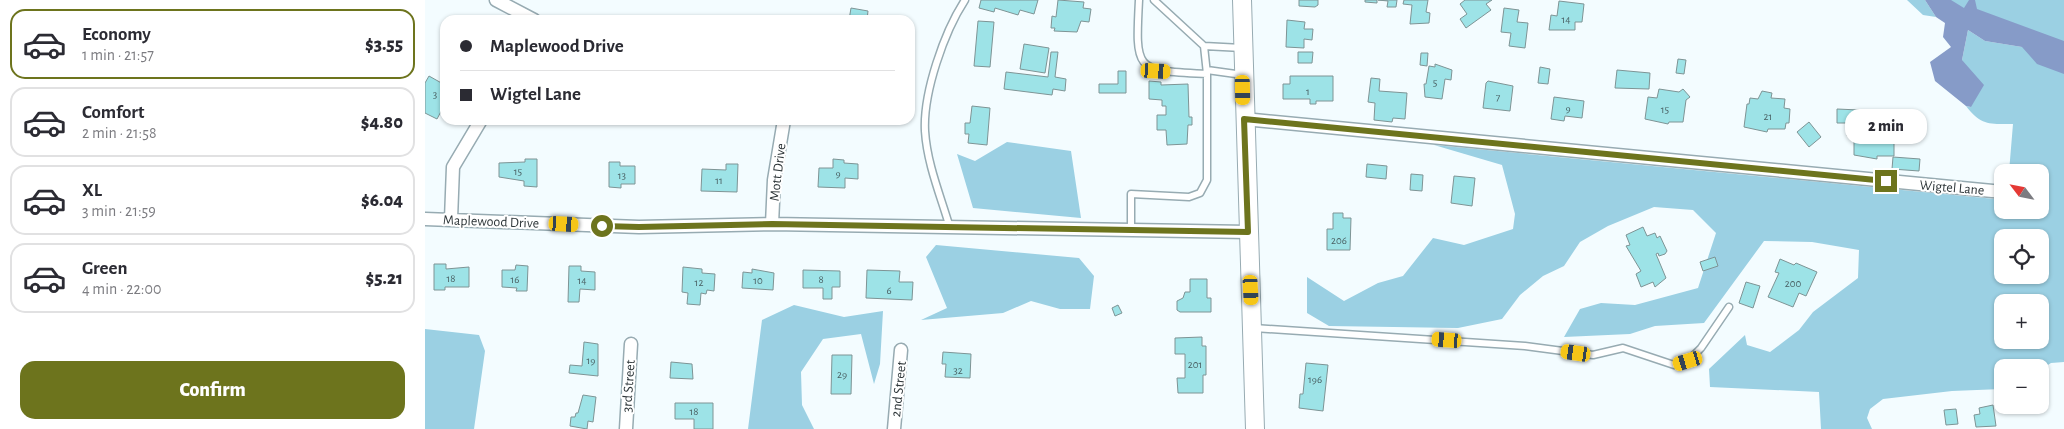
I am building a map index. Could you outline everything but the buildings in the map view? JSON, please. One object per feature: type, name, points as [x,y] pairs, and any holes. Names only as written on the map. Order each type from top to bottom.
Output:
[{"type":"main road","points":[[1242,0],[1244,119],[1253,328],[1255,429]]},
{"type":"street","points":[[496,0],[524,15]]},
{"type":"street","name":"Wigtel Lane","points":[[1244,119],[1994,191]]},
{"type":"street","points":[[451,219],[453,167],[478,125]]},
{"type":"street","name":"Mott Drive","points":[[772,224],[774,180],[782,125]]},
{"type":"street","name":"Maplewood Drive","points":[[425,219],[639,227],[772,224],[1248,232]]},
{"type":"street","name":"3rd Street","points":[[626,429],[631,344]]},
{"type":"street","name":"2nd Street","points":[[894,429],[901,350]]},
{"type":"lane","points":[[950,228],[931,165],[925,131],[928,97],[939,60],[951,28],[965,0]]},
{"type":"lane","points":[[1139,0],[1137,43],[1139,56],[1145,66],[1156,71],[1243,75]]},
{"type":"lane","points":[[1154,0],[1204,46],[1243,48]]},
{"type":"lane","points":[[1131,231],[1131,194],[1189,197],[1200,193],[1207,180],[1207,72],[1204,46]]},
{"type":"lane","points":[[1253,328],[1525,346],[1593,355],[1623,348],[1674,365],[1688,361],[1701,348],[1729,307]]},
{"type":"shaded area","points":[[1907,0],[1925,0],[1936,17],[1923,15]]},
{"type":"shaded area","points":[[1925,0],[1951,0],[1964,8],[1969,0],[1975,0],[1977,9],[2064,41],[2064,74],[2037,64],[2022,47],[1985,41],[1968,30],[1962,60],[1984,85],[1971,107],[1966,106],[1935,81],[1930,62],[1951,47],[1943,37],[1945,23],[1936,17]]},
{"type":"shaded area","points":[[1938,0],[2064,0],[2064,362],[2049,364],[2049,359],[1994,359],[1994,389],[1952,391],[1883,399],[1870,409],[1867,418],[1872,429],[1821,429],[1819,392],[1710,387],[1709,369],[1745,335],[1747,345],[1770,352],[1799,330],[1813,312],[1858,278],[1859,250],[1812,242],[1764,241],[1704,323],[1655,326],[1630,334],[1564,337],[1580,309],[1601,303],[1635,305],[1698,288],[1716,233],[1693,210],[1654,207],[1608,226],[1580,242],[1564,266],[1543,276],[1520,295],[1502,319],[1458,328],[1329,326],[1307,313],[1307,277],[1344,301],[1378,283],[1403,276],[1433,238],[1464,245],[1513,229],[1515,214],[1502,165],[1434,145],[1994,199],[1994,219],[2049,219],[2049,164],[2010,164],[2013,124],[1986,122],[1971,113],[1966,106],[1971,107],[1962,60],[1968,30],[1985,41],[2022,47],[2028,42]]},
{"type":"shaded area","points":[[1007,142],[1071,151],[1081,218],[973,208],[957,154],[975,161]]},
{"type":"shaded area","points":[[936,245],[1079,258],[1094,276],[1090,309],[1060,309],[1031,301],[1003,313],[921,320],[947,308],[926,257]]},
{"type":"shaded area","points":[[794,305],[844,317],[883,311],[880,364],[874,384],[861,334],[823,339],[801,372],[802,405],[814,429],[748,429],[762,320]]},
{"type":"shaded area","points":[[425,329],[479,335],[485,351],[474,429],[425,429]]},
{"type":"route","points":[[602,226],[772,224],[1248,232],[1244,119],[1886,181]]}]
